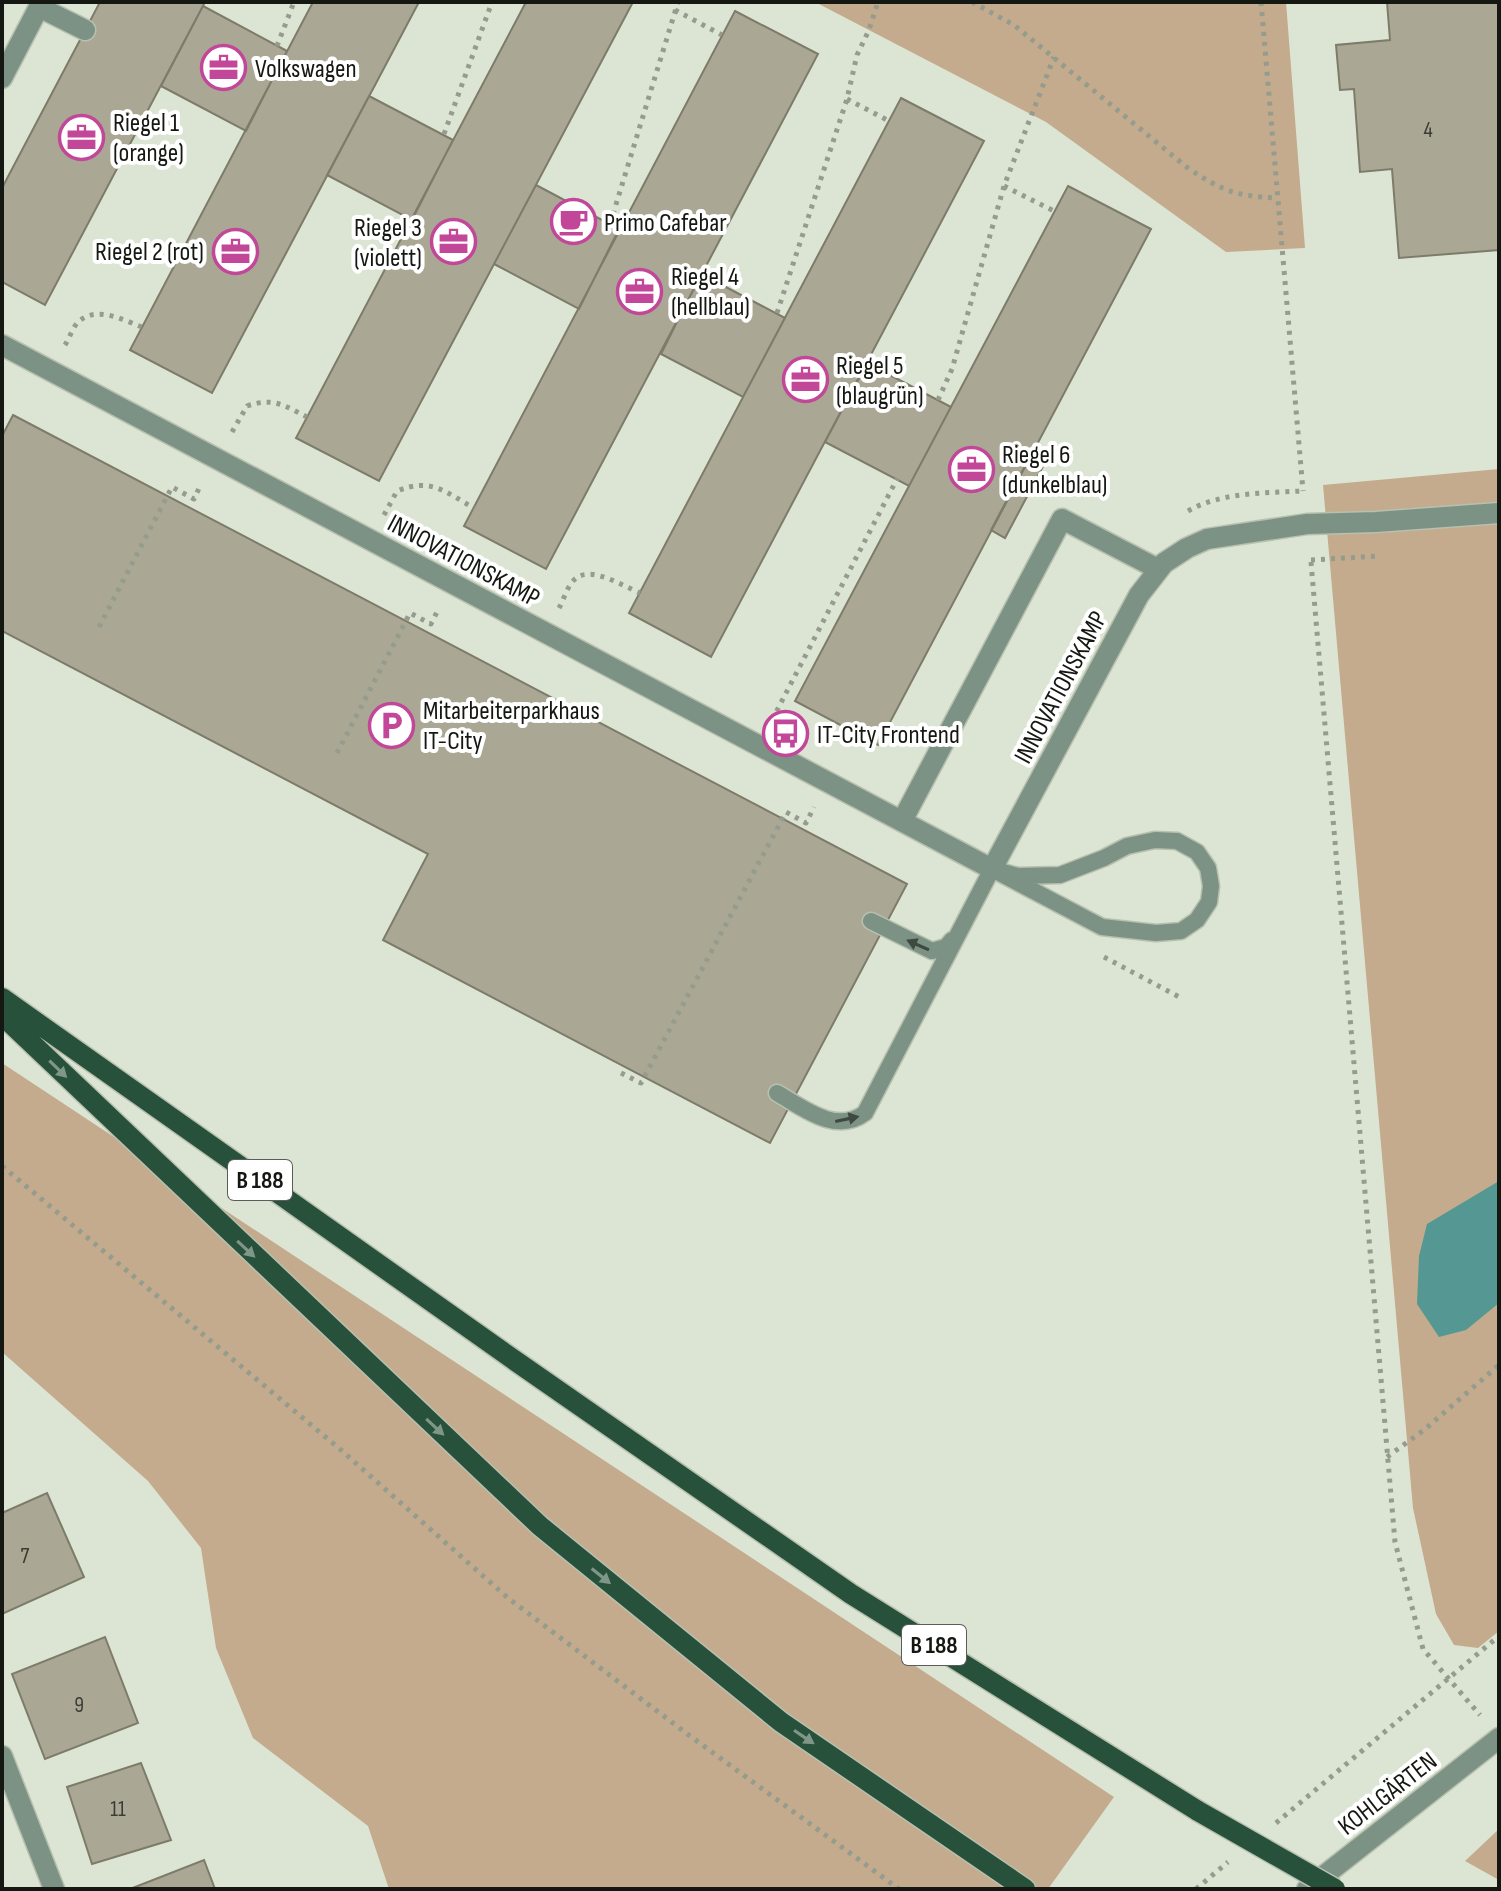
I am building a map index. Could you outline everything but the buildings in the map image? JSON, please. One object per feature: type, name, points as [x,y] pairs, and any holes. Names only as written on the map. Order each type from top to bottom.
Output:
[{"type":"main road","name":"B 188","points":[[2,998],[851,1594],[1198,1811],[1335,1889]]},
{"type":"main road","points":[[2,1015],[540,1526],[781,1722],[1025,1889]]},
{"type":"street","points":[[2,78],[41,4],[85,30]]},
{"type":"street","name":"INNOVATIONSKAMP","points":[[2,345],[992,869],[1139,595],[1158,569],[1187,548],[1207,539],[1307,524],[1499,513]]},
{"type":"street","points":[[902,821],[1062,519],[1158,569]]},
{"type":"street","name":"KOHLGÄRTEN","points":[[1307,1889],[1494,1732]]},
{"type":"street","points":[[2,1756],[54,1889]]},
{"type":"lane","points":[[1155,840],[1177,841],[1197,852],[1208,868],[1211,886],[1209,902],[1197,920],[1181,931],[1156,933],[1102,927],[992,869],[1018,876],[1060,875],[1127,846],[1155,840]]},
{"type":"lane","points":[[777,1093],[836,1123],[854,1120],[865,1113],[992,869]]},
{"type":"lane","points":[[871,921],[932,951],[946,947],[961,929]]},
{"type":"path","points":[[277,46],[294,2]]},
{"type":"path","points":[[444,134],[492,2]]},
{"type":"path","points":[[610,224],[678,2]]},
{"type":"path","points":[[777,313],[847,99],[857,55],[878,2]]},
{"type":"path","points":[[972,2],[1014,25],[1202,177],[1243,197],[1276,198]]},
{"type":"path","points":[[1261,2],[1303,491]]},
{"type":"path","points":[[675,10],[722,35]]},
{"type":"path","points":[[938,400],[952,369],[1004,186],[1054,57]]},
{"type":"path","points":[[847,99],[889,121]]},
{"type":"path","points":[[1004,186],[1054,211]]},
{"type":"path","points":[[53,372],[78,322],[93,315],[108,314],[142,327]]},
{"type":"path","points":[[218,459],[247,406],[274,401],[307,417]]},
{"type":"path","points":[[759,745],[897,479]]},
{"type":"path","points":[[99,627],[172,487],[194,499],[201,483]]},
{"type":"path","points":[[373,541],[397,491],[415,484],[438,488],[474,508]]},
{"type":"path","points":[[1311,562],[1395,1542],[1423,1649],[1494,1732]]},
{"type":"path","points":[[546,633],[572,582],[581,574],[593,574],[640,593]]},
{"type":"path","points":[[337,753],[410,613],[431,624],[438,608]]},
{"type":"path","points":[[621,1073],[641,1083],[786,812],[806,823],[815,807]]},
{"type":"path","points":[[2,1166],[341,1450],[508,1598],[899,1889]]},
{"type":"path","points":[[1386,1458],[1424,1430],[1499,1365]]},
{"type":"path","points":[[1268,1829],[1499,1636]]},
{"type":"path","points":[[1196,1889],[1232,1859]]},
{"type":"shaded area","points":[[815,2],[1286,2],[1305,248],[1226,252],[1046,122]]},
{"type":"shaded area","points":[[1499,469],[1499,1631],[1478,1648],[1454,1645],[1436,1614],[1413,1508],[1323,485]]},
{"type":"shaded area","points":[[2,1063],[1114,1797],[1048,1889],[389,1889],[368,1826],[253,1738],[216,1648],[201,1548],[148,1481],[2,1352]]},
{"type":"shaded area","points":[[1499,1829],[1499,1880],[1465,1861]]},
{"type":"water","points":[[1499,1181],[1499,1303],[1466,1330],[1439,1337],[1417,1304],[1419,1256],[1427,1224]]},
{"type":"place","name":"Volkswagen","points":[[224,68]]},
{"type":"place","name":"Riegel 1 (orange)","points":[[82,137]]},
{"type":"place","name":"Primo Cafebar","points":[[573,222]]},
{"type":"place","name":"Riegel 3 (violett)","points":[[453,242]]},
{"type":"place","name":"Riegel 2 (rot)","points":[[235,251]]},
{"type":"place","name":"Riegel 4 (hellblau)","points":[[640,291]]},
{"type":"place","name":"Riegel 5 (blaugrün)","points":[[805,380]]},
{"type":"place","name":"Riegel 6 (dunkelblau)","points":[[971,469]]},
{"type":"place","name":"Mitarbeiterparkhaus IT-City","points":[[392,725]]},
{"type":"place","name":"IT-City Frontend","points":[[786,734]]}]
